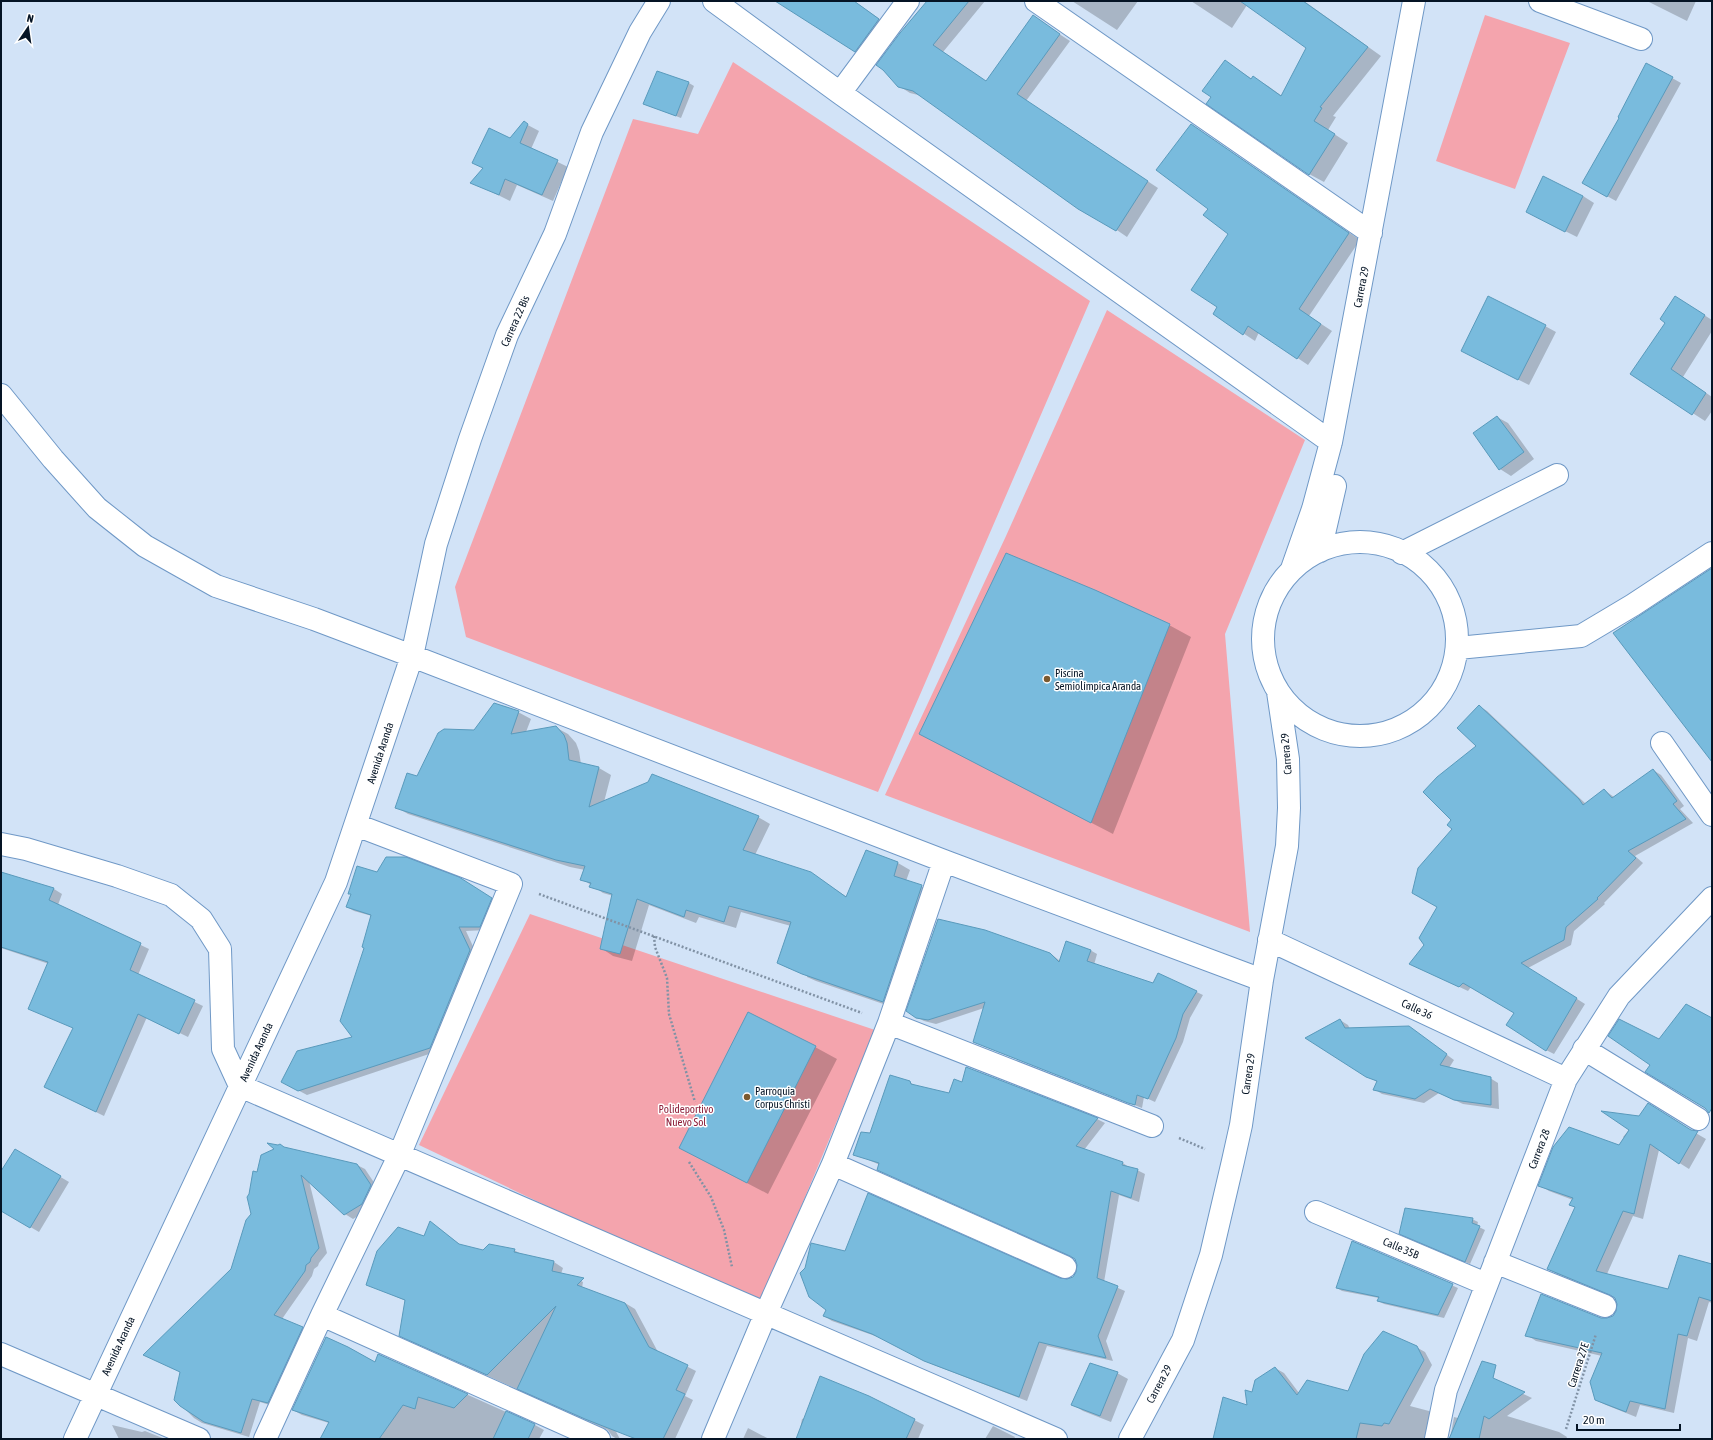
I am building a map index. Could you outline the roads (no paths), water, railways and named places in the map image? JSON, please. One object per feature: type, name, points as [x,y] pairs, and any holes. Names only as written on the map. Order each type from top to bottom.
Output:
[{"type":"street","name":"Carrera 22 Bis","points":[[412,656],[436,544],[470,439],[507,335],[555,234],[592,132],[640,32],[659,1]]},
{"type":"street","points":[[714,1],[840,93],[1332,442]]},
{"type":"street","points":[[840,93],[908,1]]},
{"type":"street","points":[[1036,1],[1371,233]]},
{"type":"street","name":"Carrera 29","points":[[1292,570],[1313,509],[1332,442],[1414,1]]},
{"type":"street","name":"Carrera 29","points":[[1320,551],[1329,505],[1346,445],[1427,1]]},
{"type":"street","points":[[1540,1],[1641,40]]},
{"type":"street","points":[[1,395],[53,459],[97,508],[145,546],[216,586],[314,619],[944,861],[1262,980]]},
{"type":"street","points":[[1402,553],[1557,475]]},
{"type":"street","points":[[1353,543],[1387,546],[1402,553],[1417,560],[1441,584],[1455,615],[1458,648],[1449,682],[1428,710],[1400,729],[1366,737],[1332,732],[1302,717],[1278,692],[1265,662],[1263,628],[1272,597],[1292,570],[1320,551],[1353,543]]},
{"type":"street","points":[[1458,648],[1581,636],[1633,605],[1712,553]]},
{"type":"street","name":"Avenida Aranda","points":[[75,1439],[336,882],[412,656]]},
{"type":"street","name":"Carrera 29","points":[[1130,1439],[1182,1340],[1211,1255],[1233,1161],[1240,1125],[1262,980],[1287,846],[1289,808],[1288,759],[1278,692]]},
{"type":"street","points":[[1662,743],[1712,815]]},
{"type":"street","points":[[265,1439],[322,1314],[399,1156],[511,884],[356,824]]},
{"type":"street","points":[[1,844],[26,849],[117,876],[170,895],[201,919],[220,949],[223,1049],[240,1086],[1056,1439]]},
{"type":"street","points":[[713,1439],[766,1313],[833,1164],[889,1023],[944,861]]},
{"type":"street","name":"Carrera 28","points":[[1436,1439],[1446,1390],[1566,1079],[1619,996],[1712,898]]},
{"type":"street","name":"Calle 36","points":[[1269,940],[1566,1079]]},
{"type":"street","points":[[889,1023],[1152,1126]]},
{"type":"street","points":[[1584,1049],[1698,1119]]},
{"type":"street","points":[[833,1164],[1065,1267]]},
{"type":"street","name":"Calle 35B","points":[[1316,1212],[1486,1284]]},
{"type":"street","points":[[1495,1262],[1605,1306]]},
{"type":"street","points":[[322,1314],[599,1439]]},
{"type":"street","points":[[1,1354],[199,1439]]},
{"type":"place","name":"Piscina Semiolímpica Aranda","points":[[1047,679]]},
{"type":"place","name":"Parroquia Corpus Christi","points":[[747,1097]]},
{"type":"park label","name":"Polideportivo Nuevo Sol","points":[[686,1115]]}]
